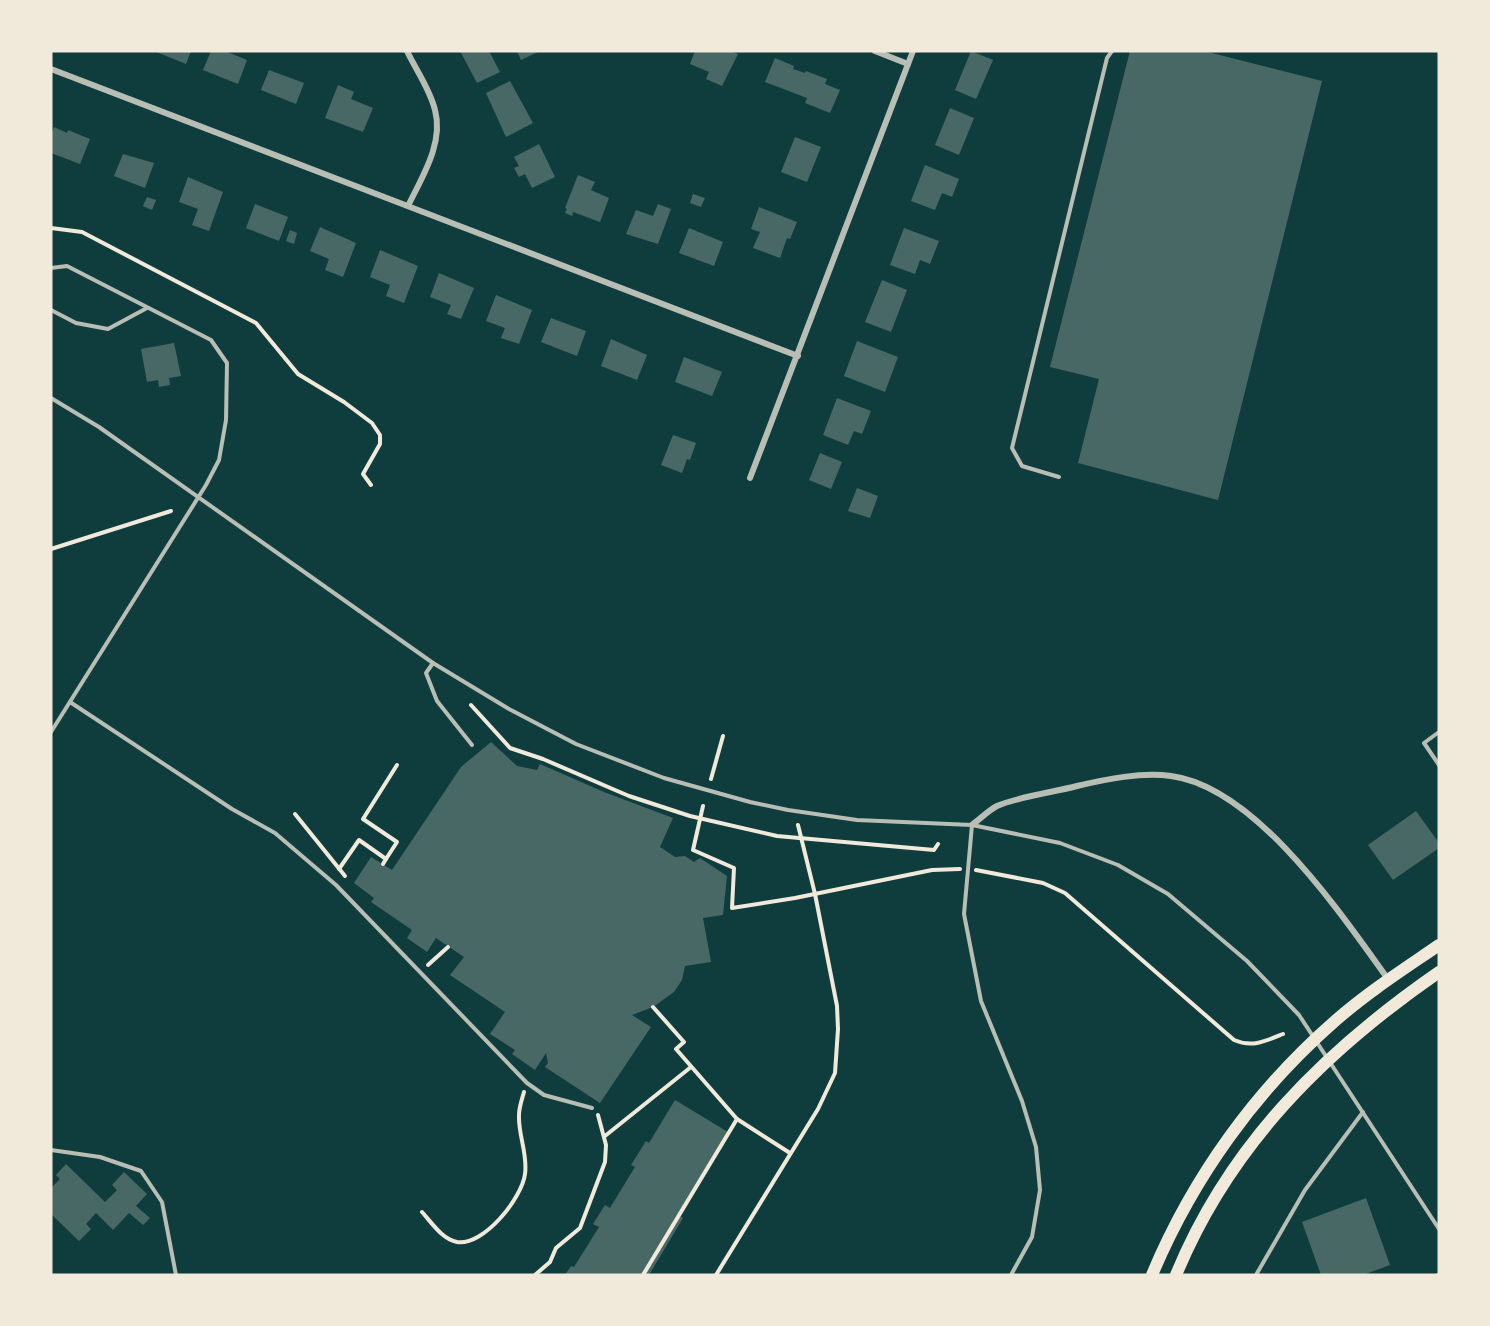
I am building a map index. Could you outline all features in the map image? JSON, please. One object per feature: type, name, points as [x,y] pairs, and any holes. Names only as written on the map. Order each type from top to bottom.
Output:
[{"type":"main road","points":[[1152,1275],[1182,1212],[1219,1151],[1273,1083],[1339,1018],[1439,945]]},
{"type":"main road","points":[[1176,1275],[1197,1230],[1219,1192],[1241,1159],[1295,1092],[1366,1025],[1439,972]]},
{"type":"street","points":[[406,51],[435,108],[438,131],[431,155],[408,206]]},
{"type":"street","points":[[875,51],[908,64]]},
{"type":"street","points":[[750,478],[913,51]]},
{"type":"street","points":[[51,69],[798,356]]},
{"type":"street","points":[[972,825],[997,806],[1100,781],[1139,776],[1172,776],[1216,790],[1270,831],[1354,931],[1389,980]]},
{"type":"lane","points":[[1059,477],[1022,466],[1012,448],[1107,58],[1112,51]]},
{"type":"lane","points":[[51,268],[67,266],[211,340],[227,363],[226,420],[219,460],[51,732]]},
{"type":"lane","points":[[51,310],[76,323],[108,329],[148,308]]},
{"type":"lane","points":[[51,398],[99,427],[433,663],[509,709],[576,744],[664,778],[788,810],[857,820],[972,825],[1060,843],[1118,865],[1168,894],[1247,961],[1299,1015],[1439,1229]]},
{"type":"lane","points":[[433,663],[426,673],[437,701],[471,745]]},
{"type":"lane","points":[[70,702],[232,809],[275,833],[336,885],[527,1083],[543,1095],[592,1108]]},
{"type":"lane","points":[[1439,732],[1424,743],[1439,765]]},
{"type":"lane","points":[[972,825],[964,914],[981,1001],[1022,1101],[1036,1147],[1040,1190],[1032,1237],[1011,1275]]},
{"type":"lane","points":[[1256,1275],[1305,1190],[1363,1112]]},
{"type":"lane","points":[[51,1150],[100,1157],[141,1170],[162,1202],[176,1275]]},
{"type":"path","points":[[51,228],[82,232],[256,323],[297,374],[344,402],[372,423],[380,435],[380,444],[363,474],[371,485]]},
{"type":"path","points":[[51,549],[171,511]]},
{"type":"path","points":[[471,705],[510,748],[543,759],[629,796],[701,819],[777,836],[802,839],[934,850],[938,844]]},
{"type":"path","points":[[711,779],[723,736]]},
{"type":"path","points":[[383,864],[397,842],[363,819],[397,765]]},
{"type":"path","points":[[701,819],[703,806]]},
{"type":"path","points":[[295,814],[349,880]]},
{"type":"path","points":[[716,1275],[829,1087],[835,1073],[837,1006],[815,894],[798,825]]},
{"type":"path","points":[[339,869],[359,840],[386,859]]},
{"type":"path","points":[[421,971],[448,947]]},
{"type":"path","points":[[653,1007],[684,1042],[676,1049],[737,1119],[790,1153]]},
{"type":"path","points":[[605,1136],[691,1066]]},
{"type":"path","points":[[422,1212],[448,1238],[457,1242],[467,1242],[476,1238],[512,1207],[525,1177],[526,1162],[519,1112],[527,1083]]},
{"type":"path","points":[[535,1275],[550,1262],[556,1248],[580,1228],[604,1162],[605,1136],[598,1115],[592,1108]]},
{"type":"path","points":[[643,1275],[737,1119]]},
{"type":"building","points":[[154,51],[191,51],[186,64]]},
{"type":"building","points":[[211,51],[225,51],[247,60],[238,84],[203,70]]},
{"type":"building","points":[[460,51],[489,51],[500,72],[477,83]]},
{"type":"building","points":[[517,51],[540,51],[521,60]]},
{"type":"building","points":[[695,51],[731,51],[738,54],[722,86],[706,79],[709,72],[690,64]]},
{"type":"building","points":[[971,51],[993,60],[976,99],[955,90]]},
{"type":"building","points":[[1130,51],[1204,51],[1322,81],[1218,500],[1078,463],[1099,379],[1050,367]]},
{"type":"building","points":[[775,58],[794,66],[793,69],[827,79],[825,84],[840,90],[830,113],[805,103],[807,98],[765,82]]},
{"type":"building","points":[[269,70],[304,83],[296,104],[261,90]]},
{"type":"building","points":[[510,81],[533,123],[506,137],[486,93]]},
{"type":"building","points":[[338,85],[354,92],[351,99],[373,108],[363,132],[325,118]]},
{"type":"building","points":[[950,108],[974,118],[959,155],[935,145]]},
{"type":"building","points":[[54,127],[90,139],[80,164],[51,153],[51,135]]},
{"type":"building","points":[[795,137],[821,147],[807,182],[781,172]]},
{"type":"building","points":[[539,144],[555,177],[532,188],[525,174],[519,177],[514,168],[519,166],[514,157]]},
{"type":"building","points":[[123,154],[154,163],[145,188],[114,176]]},
{"type":"building","points":[[925,165],[959,179],[952,197],[942,193],[935,210],[911,201]]},
{"type":"building","points":[[578,175],[595,182],[591,190],[609,198],[600,222],[573,212],[572,216],[565,213]]},
{"type":"building","points":[[188,177],[223,192],[209,231],[192,225],[198,209],[179,202]]},
{"type":"building","points":[[693,194],[705,198],[701,207],[690,203]]},
{"type":"building","points":[[147,197],[156,200],[152,210],[143,206]]},
{"type":"building","points":[[255,204],[288,217],[279,241],[246,228]]},
{"type":"building","points":[[658,204],[671,209],[658,244],[626,234],[636,210],[653,216]]},
{"type":"building","points":[[759,207],[797,222],[790,239],[787,238],[780,258],[753,248],[760,232],[751,229]]},
{"type":"building","points":[[320,227],[356,243],[343,277],[325,270],[329,259],[310,251]]},
{"type":"building","points":[[689,228],[723,242],[714,266],[679,253]]},
{"type":"building","points":[[904,228],[939,241],[930,264],[920,260],[915,274],[890,265]]},
{"type":"building","points":[[290,230],[297,233],[294,244],[286,241]]},
{"type":"building","points":[[380,250],[418,266],[404,303],[386,296],[390,285],[370,277]]},
{"type":"building","points":[[439,273],[474,288],[461,319],[447,314],[451,305],[430,297]]},
{"type":"building","points":[[882,280],[907,290],[891,332],[865,322]]},
{"type":"building","points":[[496,295],[532,310],[519,344],[501,338],[505,328],[486,321]]},
{"type":"building","points":[[551,318],[586,331],[577,356],[541,342]]},
{"type":"building","points":[[611,339],[647,355],[637,380],[601,366]]},
{"type":"building","points":[[857,341],[898,357],[885,392],[844,376]]},
{"type":"building","points":[[174,343],[181,376],[169,378],[170,385],[159,387],[158,380],[147,382],[141,349]]},
{"type":"building","points":[[684,357],[722,372],[712,396],[675,382]]},
{"type":"building","points":[[837,398],[871,411],[862,434],[854,431],[848,445],[823,435]]},
{"type":"building","points":[[673,435],[696,443],[682,473],[661,465]]},
{"type":"building","points":[[820,453],[842,462],[831,489],[809,480]]},
{"type":"building","points":[[857,488],[878,496],[870,518],[848,511]]},
{"type":"building","points":[[491,742],[517,766],[537,770],[540,764],[604,792],[673,818],[660,847],[675,857],[685,856],[694,862],[700,858],[727,876],[723,915],[703,918],[711,962],[685,966],[682,980],[674,992],[653,1007],[632,1015],[651,1027],[600,1103],[545,1067],[548,1063],[546,1053],[535,1070],[512,1054],[515,1050],[490,1034],[505,1012],[450,975],[464,957],[436,938],[427,952],[407,938],[412,930],[371,902],[374,898],[354,883],[371,857],[392,870],[461,767]]},
{"type":"building","points":[[1416,811],[1439,843],[1439,848],[1393,880],[1368,845]]},
{"type":"building","points":[[675,1100],[728,1132],[678,1215],[683,1218],[649,1275],[565,1275],[571,1266],[574,1267],[599,1227],[593,1224],[605,1205],[610,1208],[635,1167],[631,1165],[646,1141],[649,1143]]},
{"type":"building","points":[[66,1164],[105,1202],[117,1190],[112,1185],[124,1172],[147,1194],[136,1206],[150,1218],[143,1225],[129,1213],[113,1230],[96,1213],[86,1224],[91,1229],[79,1241],[51,1214],[51,1188],[60,1179],[56,1175]]},
{"type":"building","points":[[1366,1198],[1390,1265],[1363,1275],[1321,1275],[1302,1222]]}]
